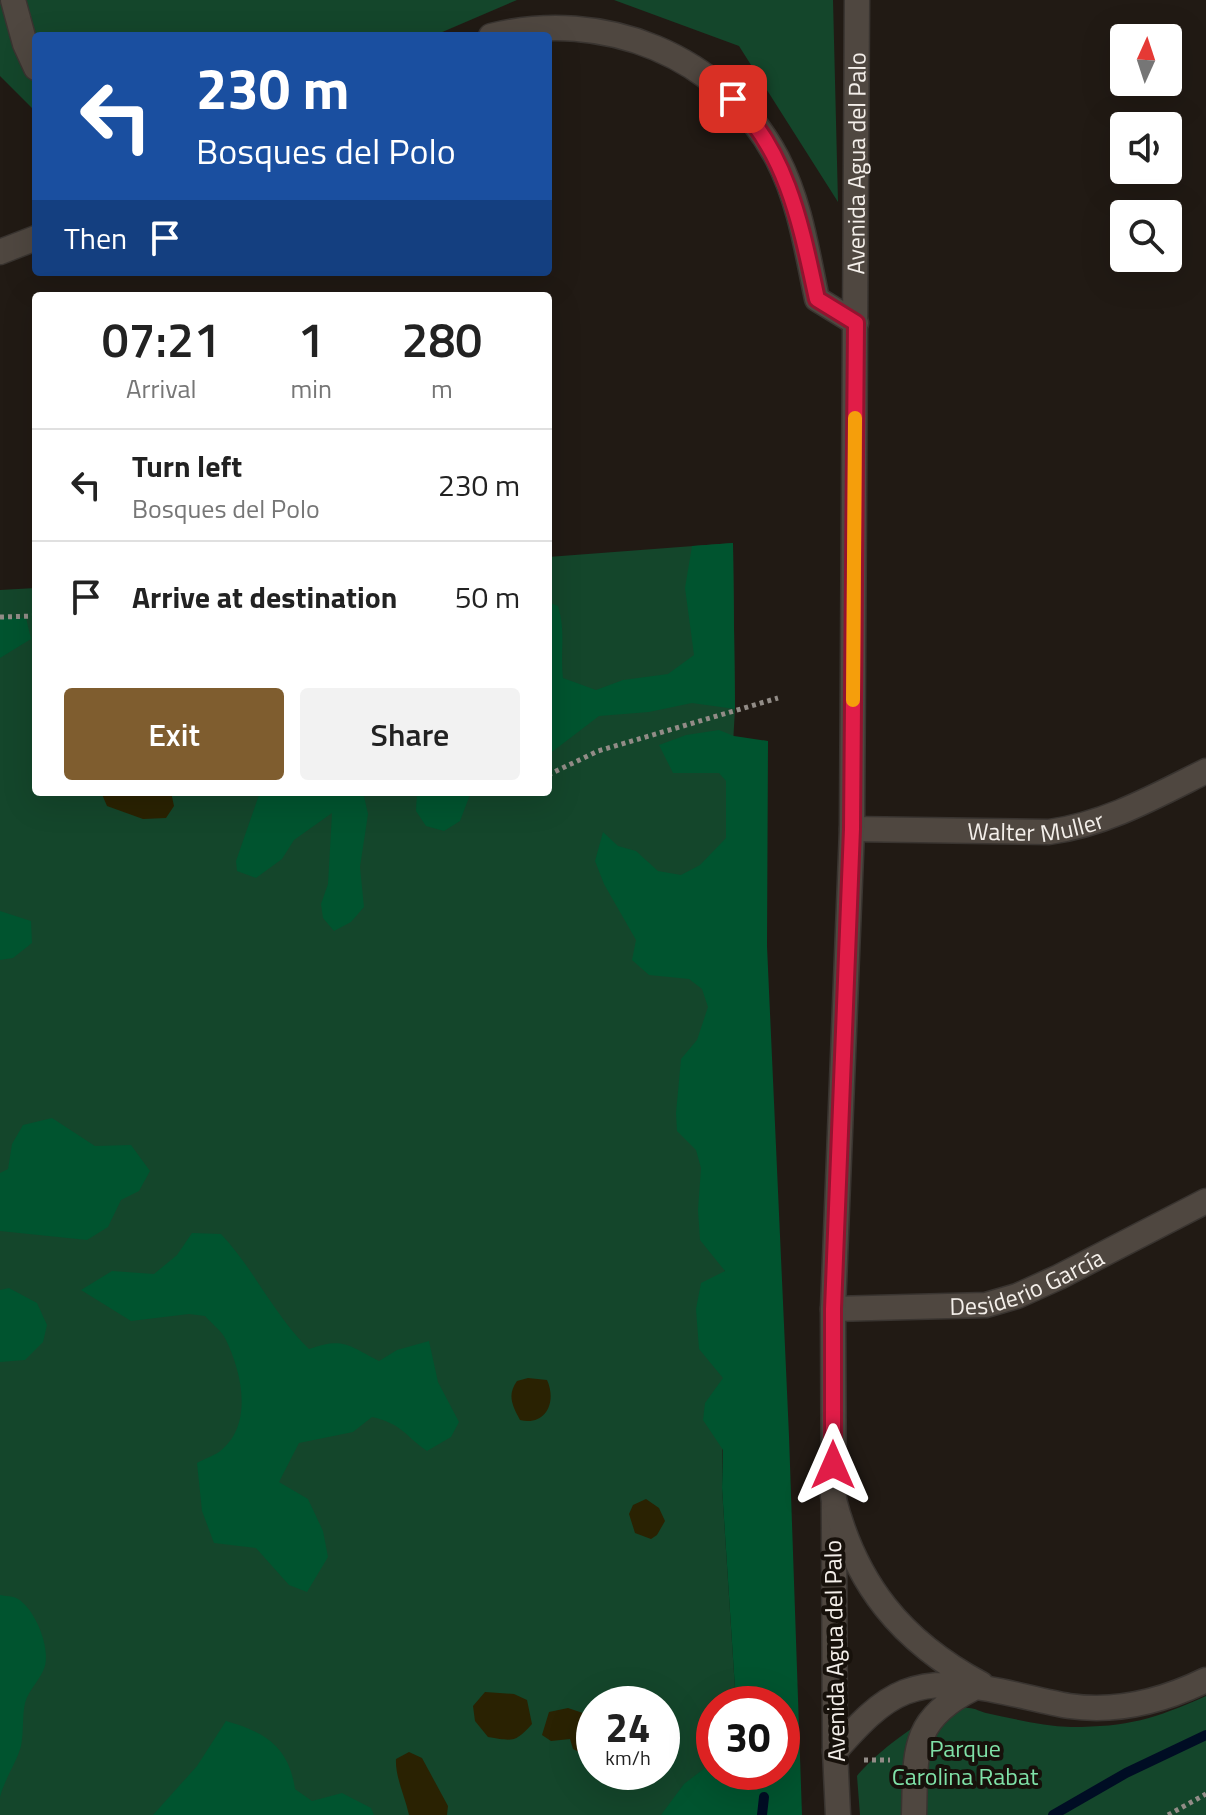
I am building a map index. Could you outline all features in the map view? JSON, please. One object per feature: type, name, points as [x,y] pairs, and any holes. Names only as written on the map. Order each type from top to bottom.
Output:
[{"type":"street","points":[[13,0],[32,59]]},
{"type":"street","name":"Avenida Agua del Palo","points":[[838,1815],[833,1309],[852,829],[857,0]]},
{"type":"street","points":[[512,32],[562,27],[607,32],[662,49],[693,66],[721,87],[745,111],[777,160],[798,214],[817,299],[856,323]]},
{"type":"street","points":[[0,252],[32,240]]},
{"type":"street","name":"Walter Muller","points":[[852,829],[1049,832],[1076,828],[1122,813],[1206,771]]},
{"type":"street","name":"Desiderio García","points":[[833,1309],[986,1305],[1017,1296],[1059,1277],[1206,1201]]},
{"type":"street","points":[[833,1496],[853,1557],[887,1611],[933,1655],[982,1688]]},
{"type":"street","points":[[835,1751],[878,1709],[905,1692],[929,1687],[982,1688],[1070,1706],[1098,1708],[1126,1707],[1159,1700],[1206,1680]]},
{"type":"street","points":[[914,1815],[919,1740],[931,1717],[947,1701],[982,1688]]},
{"type":"path","points":[[0,617],[32,616]]},
{"type":"path","points":[[552,773],[598,751],[778,698]]},
{"type":"path","points":[[1168,1815],[1206,1794]]},
{"type":"green space","points":[[0,0],[517,0],[442,32],[32,32],[32,108],[0,76]]},
{"type":"green space","points":[[614,0],[833,0],[838,202],[739,46]]},
{"type":"green space","points":[[733,543],[735,709],[731,779],[722,1488],[735,1686],[696,1686],[696,1790],[726,1790],[742,1815],[0,1815],[0,590],[32,588],[32,796],[552,796],[552,557]]},
{"type":"green space","points":[[733,543],[735,709],[692,703],[649,712],[599,716],[552,752],[552,604],[558,606],[560,616],[563,678],[596,690],[623,680],[668,674],[694,655],[685,588],[692,546]]},
{"type":"green space","points":[[0,618],[26,618],[31,639],[0,658]]},
{"type":"green space","points":[[719,730],[734,736],[768,741],[767,946],[798,1686],[735,1686],[722,1488],[723,1450],[703,1420],[705,1403],[723,1378],[699,1349],[696,1309],[701,1283],[725,1271],[700,1240],[698,1210],[701,1168],[696,1150],[677,1131],[676,1113],[681,1059],[697,1040],[708,1007],[702,989],[689,979],[649,975],[632,960],[636,940],[604,884],[595,861],[603,832],[618,846],[636,851],[658,871],[681,875],[700,865],[726,838],[726,781],[719,773],[673,773],[659,745],[686,735]]},
{"type":"green space","points":[[259,796],[364,796],[368,814],[360,867],[364,907],[351,922],[334,931],[323,918],[321,904],[328,884],[332,813],[294,840],[282,859],[256,878],[237,871],[236,861]]},
{"type":"green space","points":[[417,796],[469,796],[460,821],[444,831],[426,826],[416,811]]},
{"type":"green space","points":[[0,911],[31,921],[32,943],[13,958],[0,960]]},
{"type":"green space","points":[[52,1118],[95,1146],[131,1145],[150,1171],[139,1191],[121,1200],[108,1227],[87,1240],[0,1231],[0,1173],[8,1169],[12,1144],[23,1125]]},
{"type":"green space","points":[[192,1233],[221,1234],[285,1322],[309,1349],[345,1344],[379,1361],[397,1350],[429,1341],[438,1382],[459,1422],[451,1437],[427,1451],[396,1426],[372,1417],[353,1432],[299,1443],[279,1482],[308,1499],[323,1531],[328,1557],[307,1592],[289,1585],[256,1548],[214,1543],[202,1511],[197,1463],[219,1452],[230,1441],[241,1414],[237,1368],[222,1334],[205,1316],[189,1314],[131,1321],[81,1290],[112,1271],[154,1274],[177,1255]]},
{"type":"green space","points":[[9,1288],[37,1303],[47,1325],[43,1342],[25,1360],[0,1362],[0,1290]]},
{"type":"green space","points":[[0,1595],[16,1598],[31,1612],[41,1632],[46,1663],[25,1703],[21,1746],[0,1797]]},
{"type":"green space","name":"Parque Carolina Rabat","points":[[1206,1696],[1206,1815],[860,1815],[857,1776],[892,1743],[940,1714],[971,1708],[1039,1724],[1091,1727],[1140,1720]]},
{"type":"green space","points":[[226,1721],[252,1730],[273,1743],[287,1762],[295,1789],[312,1801],[342,1793],[371,1808],[374,1815],[153,1815],[197,1766]]},
{"type":"green space","points":[[800,1757],[802,1815],[661,1815],[684,1784],[696,1775],[696,1790],[800,1790]]},
{"type":"sand","points":[[103,796],[172,796],[174,806],[166,818],[143,819],[107,806]]},
{"type":"sand","points":[[528,1378],[547,1380],[551,1396],[543,1416],[529,1421],[520,1420],[511,1396],[517,1381]]},
{"type":"sand","points":[[646,1499],[659,1508],[665,1521],[651,1539],[635,1533],[629,1514],[633,1505]]},
{"type":"sand","points":[[485,1692],[514,1694],[527,1700],[532,1724],[513,1739],[488,1737],[475,1721],[473,1706]]},
{"type":"sand","points":[[568,1708],[576,1711],[576,1750],[570,1739],[551,1741],[542,1735],[549,1712]]},
{"type":"sand","points":[[409,1752],[422,1758],[448,1806],[447,1815],[409,1815],[396,1759]]},
{"type":"waterway","points":[[1053,1815],[1126,1773],[1206,1735]]},
{"type":"waterway","points":[[762,1815],[764,1797]]},
{"type":"slow traffic","points":[[853,700],[855,418]]},
{"type":"route","points":[[733,99],[763,135],[789,187],[817,299],[856,323],[852,829],[833,1309],[833,1465]]}]
